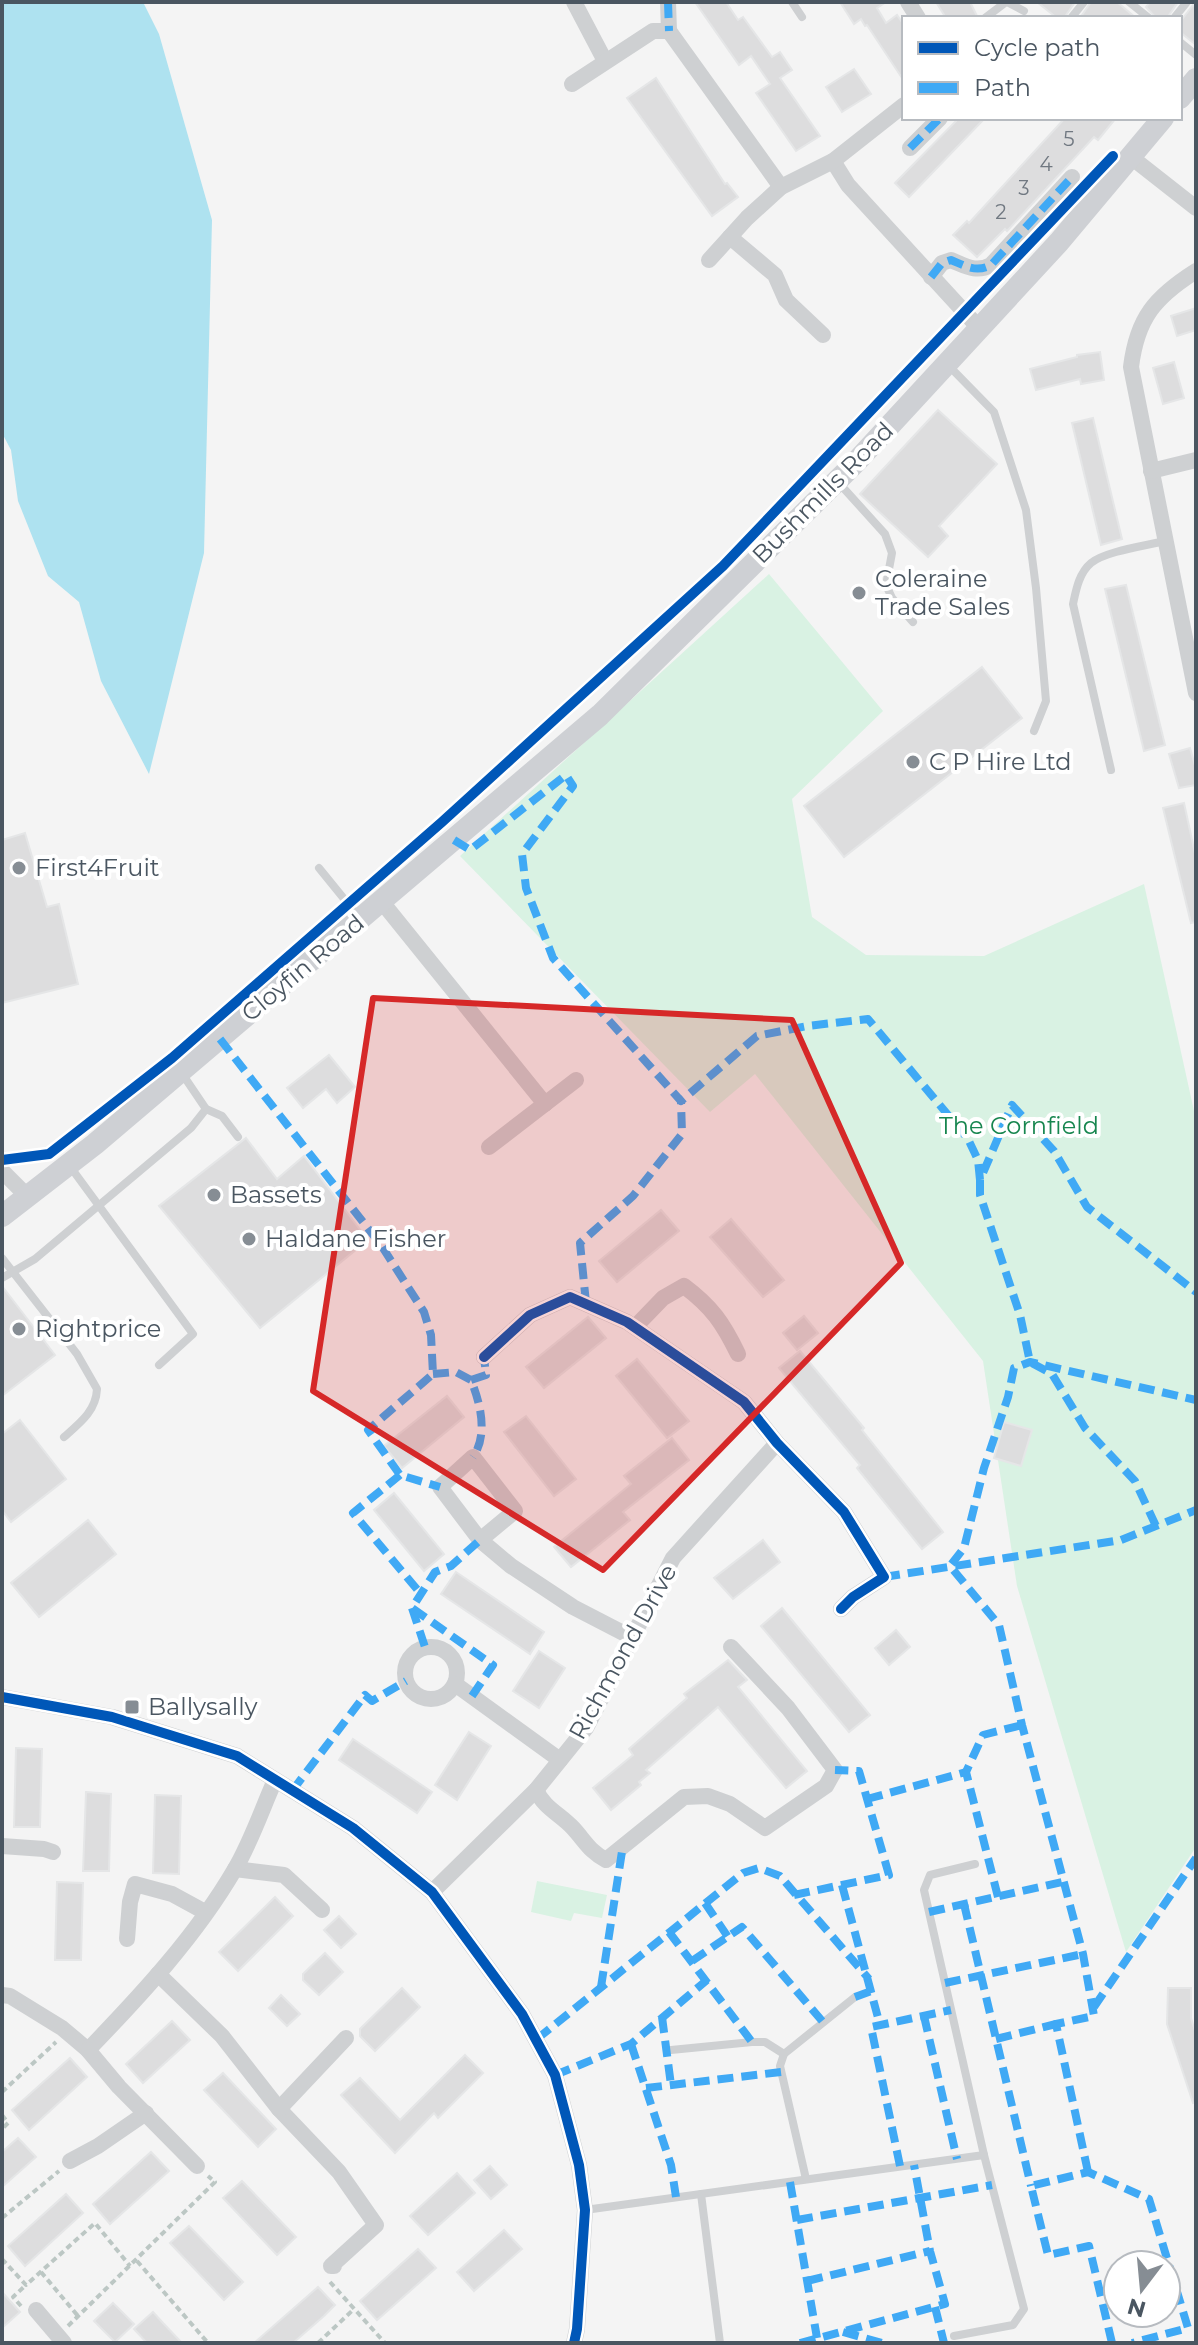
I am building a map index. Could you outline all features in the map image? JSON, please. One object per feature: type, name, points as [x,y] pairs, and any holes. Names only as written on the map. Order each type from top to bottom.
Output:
[{"type":"main road","points":[[1182,96],[1196,79]]},
{"type":"main road","name":"Bushmills Road","points":[[454,840],[600,715],[837,481],[980,329],[1161,120]]},
{"type":"main road","name":"Cloyfin Road","points":[[2,1216],[180,1072],[454,840]]},
{"type":"street","points":[[574,2],[605,61]]},
{"type":"street","points":[[668,2],[669,31],[781,187]]},
{"type":"street","points":[[572,84],[653,31],[669,31]]},
{"type":"street","points":[[709,260],[781,187],[833,161],[902,107]]},
{"type":"street","points":[[910,148],[938,120]]},
{"type":"street","points":[[1131,157],[1196,208]]},
{"type":"street","points":[[833,161],[848,185],[980,329]]},
{"type":"street","points":[[931,277],[942,263],[951,260],[971,269],[982,270],[991,265],[1072,177]]},
{"type":"street","points":[[730,237],[775,275],[786,300],[823,335]]},
{"type":"street","points":[[1196,271],[1169,288],[1145,316],[1134,339],[1131,367],[1196,693]]},
{"type":"street","points":[[1151,471],[1196,460]]},
{"type":"street","points":[[382,902],[545,1104]]},
{"type":"street","points":[[489,1147],[576,1080]]},
{"type":"street","points":[[2,1171],[27,1196]]},
{"type":"street","points":[[635,1327],[663,1298],[684,1286],[715,1313],[738,1354]]},
{"type":"street","points":[[484,1357],[530,1315],[570,1297],[635,1327],[744,1402],[777,1443],[844,1512],[884,1577],[853,1597],[841,1609]]},
{"type":"street","name":"Richmond Drive","points":[[432,1892],[536,1790],[586,1728],[673,1558],[777,1443]]},
{"type":"street","points":[[480,1540],[515,1511],[473,1457],[440,1487],[480,1540],[511,1566],[573,1607],[631,1637]]},
{"type":"street","points":[[536,1790],[541,1802],[572,1826],[591,1852],[606,1860],[684,1797],[708,1796],[730,1804],[765,1828],[826,1786],[835,1770],[788,1708],[731,1647]]},
{"type":"street","points":[[455,1684],[560,1760]]},
{"type":"street","points":[[2,1697],[112,1717],[237,1756],[353,1828],[432,1892],[522,2014],[555,2075],[579,2165],[585,2210],[574,2343]]},
{"type":"street","points":[[88,2050],[158,1974],[235,1869],[275,1780]]},
{"type":"street","points":[[2,1846],[53,1852]]},
{"type":"street","points":[[235,1869],[284,1875],[322,1910]]},
{"type":"street","points":[[127,1939],[135,1884],[172,1894],[205,1912]]},
{"type":"street","points":[[158,1974],[222,2036],[279,2109],[339,2172],[376,2225],[333,2266]]},
{"type":"street","points":[[2,1995],[10,1996],[67,2032],[88,2050],[119,2087],[197,2166]]},
{"type":"street","points":[[279,2109],[346,2038]]},
{"type":"street","points":[[70,2161],[146,2113]]},
{"type":"street","points":[[36,2310],[61,2339]]},
{"type":"lane","points":[[792,2],[802,17]]},
{"type":"lane","points":[[988,16],[1007,2],[1024,11]]},
{"type":"lane","points":[[1129,2],[1146,16]]},
{"type":"lane","points":[[948,364],[994,412],[1026,510],[1046,701],[1034,731]]},
{"type":"lane","points":[[837,481],[885,534],[892,553],[886,585],[892,598],[913,622]]},
{"type":"lane","points":[[1111,770],[1073,604],[1078,583],[1089,564],[1102,557],[1165,541]]},
{"type":"lane","points":[[319,868],[361,920]]},
{"type":"lane","points":[[180,1072],[206,1109],[222,1116],[238,1137]]},
{"type":"lane","points":[[2,1278],[35,1259],[191,1128],[206,1109]]},
{"type":"lane","points":[[68,1165],[193,1334],[159,1365]]},
{"type":"lane","points":[[2,1258],[77,1354],[97,1389],[93,1406],[84,1420],[64,1437]]},
{"type":"lane","points":[[954,2336],[1013,2325],[1024,2309],[984,2155],[924,1890],[930,1875],[975,1864]]},
{"type":"lane","points":[[806,2179],[780,2066],[784,2054],[855,1997]]},
{"type":"lane","points":[[671,2050],[765,2042],[784,2054]]},
{"type":"lane","points":[[585,2210],[984,2155]]},
{"type":"lane","points":[[701,2194],[720,2343]]},
{"type":"path","points":[[2,2092],[67,2032]]},
{"type":"path","points":[[2,2115],[8,2123],[2,2129]]},
{"type":"path","points":[[2,2218],[70,2161]]},
{"type":"path","points":[[61,2339],[78,2317],[215,2182],[197,2166]]},
{"type":"path","points":[[2,2260],[26,2285],[95,2223],[130,2266]]},
{"type":"path","points":[[137,2261],[208,2343]]},
{"type":"path","points":[[333,2266],[327,2279],[385,2343]]},
{"type":"path","points":[[41,2272],[78,2317]]},
{"type":"path","points":[[318,2343],[354,2309]]},
{"type":"highlighted area","points":[[373,998],[792,1020],[901,1263],[603,1570],[313,1391]]},
{"type":"green space","name":"The Cornfield","points":[[769,574],[883,711],[792,799],[812,917],[866,955],[984,956],[1144,884],[1196,1120],[1196,1847],[1126,1952],[1017,1586],[983,1361],[755,1074],[710,1112],[460,856]]},
{"type":"green space","points":[[537,1881],[607,1895],[602,1918],[574,1913],[571,1921],[531,1912]]},
{"type":"water","points":[[2,2],[143,2],[159,34],[212,220],[204,553],[149,774],[101,681],[79,602],[48,576],[18,501],[11,450],[2,433]]},
{"type":"building","points":[[695,2],[726,2],[738,20],[743,17],[772,57],[780,52],[792,70],[780,78],[820,136],[796,151],[756,93],[770,84],[751,56],[739,65]]},
{"type":"building","points":[[840,2],[886,2],[877,8],[886,23],[897,15],[902,22],[902,78],[867,25],[861,19],[854,24]]},
{"type":"building","points":[[936,2],[970,2],[977,16],[945,16]]},
{"type":"building","points":[[1037,2],[1075,2],[1065,16],[1054,16]]},
{"type":"building","points":[[1091,2],[1117,2],[1134,16],[1081,16]]},
{"type":"building","points":[[1150,2],[1178,2],[1168,16],[1154,16],[1146,7]]},
{"type":"building","points":[[1193,5],[1196,7],[1196,45],[1182,34],[1182,19]]},
{"type":"building","points":[[854,69],[871,94],[842,112],[826,87]]},
{"type":"building","points":[[656,78],[725,184],[738,197],[712,216],[627,98]]},
{"type":"building","points":[[957,120],[983,120],[909,197],[895,183]]},
{"type":"building","points":[[1063,120],[1114,120],[1098,140],[1094,137],[1007,231],[1005,229],[977,257],[953,235],[967,221],[969,223]]},
{"type":"building","points":[[1196,308],[1196,330],[1177,336],[1171,316]]},
{"type":"building","points":[[1100,352],[1104,380],[1081,384],[1080,379],[1036,390],[1030,369],[1077,355]]},
{"type":"building","points":[[1174,362],[1184,398],[1163,404],[1153,368]]},
{"type":"building","points":[[938,410],[997,464],[939,526],[948,536],[928,557],[860,494]]},
{"type":"building","points":[[1093,418],[1122,539],[1101,545],[1072,423]]},
{"type":"building","points":[[1126,585],[1165,745],[1144,751],[1105,589]]},
{"type":"building","name":"C P Hire Ltd","points":[[982,667],[1022,718],[844,857],[804,806]]},
{"type":"building","points":[[1190,748],[1196,769],[1196,785],[1179,788],[1169,754]]},
{"type":"building","points":[[1184,803],[1196,858],[1196,922],[1191,923],[1163,808]]},
{"type":"building","points":[[25,833],[47,907],[59,904],[78,984],[2,1003],[2,840]]},
{"type":"building","points":[[329,1055],[355,1087],[337,1103],[326,1089],[303,1108],[287,1088]]},
{"type":"building","points":[[246,1138],[277,1179],[304,1156],[368,1240],[260,1328],[159,1206]]},
{"type":"building","points":[[661,1210],[679,1231],[617,1282],[599,1261]]},
{"type":"building","points":[[731,1219],[784,1280],[763,1297],[710,1237]]},
{"type":"building","name":"Rightprice","points":[[2,1286],[55,1355],[2,1396]]},
{"type":"building","points":[[804,1316],[818,1333],[797,1350],[783,1333]]},
{"type":"building","points":[[588,1317],[606,1338],[544,1388],[526,1367]]},
{"type":"building","points":[[800,1351],[864,1428],[862,1430],[943,1532],[922,1549],[857,1468],[860,1465],[779,1368]]},
{"type":"building","points":[[637,1359],[689,1421],[667,1438],[616,1376]]},
{"type":"building","points":[[447,1396],[464,1417],[402,1468],[384,1446]]},
{"type":"building","points":[[526,1416],[576,1479],[554,1496],[504,1432]]},
{"type":"building","points":[[20,1420],[66,1479],[11,1522],[2,1510],[2,1434]]},
{"type":"building","points":[[1004,1422],[1032,1430],[1021,1466],[994,1458]]},
{"type":"building","points":[[672,1438],[689,1460],[623,1512],[630,1520],[571,1567],[554,1547],[631,1484],[624,1476]]},
{"type":"building","points":[[394,1493],[444,1554],[424,1571],[374,1510]]},
{"type":"building","points":[[88,1520],[116,1554],[39,1617],[11,1583]]},
{"type":"building","points":[[763,1540],[780,1562],[733,1599],[714,1578]]},
{"type":"building","points":[[456,1572],[544,1632],[530,1654],[441,1594]]},
{"type":"building","points":[[782,1608],[870,1715],[849,1732],[761,1626]]},
{"type":"building","points":[[896,1630],[910,1647],[889,1665],[875,1648]]},
{"type":"building","points":[[539,1651],[565,1668],[539,1708],[513,1691]]},
{"type":"building","points":[[728,1660],[747,1680],[738,1687],[807,1771],[786,1788],[718,1707],[646,1770],[650,1773],[639,1782],[641,1785],[611,1810],[593,1788],[633,1755],[629,1749],[687,1698],[684,1694]]},
{"type":"building","points":[[469,1732],[491,1746],[457,1800],[435,1785]]},
{"type":"building","points":[[353,1739],[432,1792],[417,1813],[339,1760]]},
{"type":"building","points":[[16,1748],[42,1749],[40,1827],[14,1827]]},
{"type":"building","points":[[86,1792],[111,1794],[109,1871],[83,1871]]},
{"type":"building","points":[[155,1795],[181,1796],[179,1874],[153,1873]]},
{"type":"building","points":[[57,1882],[83,1883],[81,1960],[55,1960]]},
{"type":"building","points":[[275,1897],[293,1916],[238,1971],[219,1952]]},
{"type":"building","points":[[339,1916],[356,1934],[341,1948],[324,1930]]},
{"type":"building","points":[[325,1953],[343,1972],[319,1995],[303,1980],[303,1974]]},
{"type":"building","points":[[402,1988],[420,2007],[375,2051],[360,2036],[360,2029]]},
{"type":"building","points":[[1168,1988],[1191,1988],[1191,2018],[1196,2034],[1196,2102],[1193,2103],[1167,2024]]},
{"type":"building","points":[[281,1995],[300,2014],[287,2026],[269,2008]]},
{"type":"building","points":[[172,2021],[190,2040],[143,2083],[126,2064]]},
{"type":"building","points":[[465,2055],[483,2073],[438,2118],[434,2113],[395,2153],[341,2095],[360,2078],[400,2120]]},
{"type":"building","points":[[70,2058],[87,2077],[29,2130],[12,2110]]},
{"type":"building","points":[[223,2073],[276,2129],[258,2147],[204,2090]]},
{"type":"building","points":[[18,2138],[36,2157],[2,2187],[2,2152]]},
{"type":"building","points":[[151,2152],[169,2171],[110,2224],[93,2204]]},
{"type":"building","points":[[490,2166],[507,2185],[491,2199],[474,2180]]},
{"type":"building","points":[[457,2173],[475,2193],[428,2235],[410,2216]]},
{"type":"building","points":[[242,2181],[296,2237],[277,2255],[223,2198]]},
{"type":"building","points":[[66,2194],[83,2213],[25,2266],[8,2246]]},
{"type":"building","points":[[189,2226],[243,2282],[224,2300],[170,2243]]},
{"type":"building","points":[[504,2230],[522,2249],[474,2291],[457,2272]]},
{"type":"building","points":[[418,2249],[436,2268],[377,2320],[360,2301]]},
{"type":"building","points":[[318,2287],[335,2305],[324,2316],[293,2343],[254,2343]]},
{"type":"building","points":[[2,2292],[20,2312],[2,2328]]},
{"type":"building","points":[[113,2303],[134,2324],[115,2342],[94,2321]]},
{"type":"building","points":[[153,2312],[182,2343],[147,2343],[134,2329]]},
{"type":"marked path","points":[[668,2],[669,31]]},
{"type":"marked path","points":[[910,148],[938,120]]},
{"type":"marked path","points":[[931,277],[942,263],[951,260],[976,269],[991,265],[1072,177]]},
{"type":"marked path","points":[[454,840],[470,850],[566,775],[573,786],[522,854],[526,888],[553,958],[681,1101],[757,1036],[868,1019],[968,1139],[978,1160],[980,1180],[1012,1105],[1054,1151],[1087,1207],[1196,1292]]},
{"type":"marked path","points":[[220,1039],[381,1245],[424,1312],[431,1335],[433,1374],[368,1430],[400,1475],[440,1487]]},
{"type":"marked path","points":[[586,1303],[580,1243],[633,1196],[682,1134],[681,1101]]},
{"type":"marked path","points":[[980,1180],[980,1195],[1020,1315],[1030,1362],[1052,1374],[1085,1428],[1135,1481],[1156,1526]]},
{"type":"marked path","points":[[471,1380],[486,1375],[484,1357]]},
{"type":"marked path","points":[[1088,2172],[1056,2024],[1094,2016],[1083,1954],[1022,1725],[999,1625],[950,1566],[964,1548],[1014,1368],[1030,1362],[1196,1400]]},
{"type":"marked path","points":[[433,1374],[456,1372],[471,1380],[478,1399],[482,1430],[473,1457]]},
{"type":"marked path","points":[[400,1475],[353,1513],[421,1594]]},
{"type":"marked path","points":[[884,1577],[1121,1540],[1196,1510]]},
{"type":"marked path","points":[[472,1696],[493,1665],[412,1608],[435,1572],[451,1566],[480,1540]]},
{"type":"marked path","points":[[412,1608],[425,1647]]},
{"type":"marked path","points":[[292,1791],[365,1695],[372,1701],[406,1681]]},
{"type":"marked path","points":[[998,1897],[966,1772],[983,1735],[1022,1725]]},
{"type":"marked path","points":[[794,1895],[889,1875],[859,1771],[835,1770]]},
{"type":"marked path","points":[[867,1799],[966,1772]]},
{"type":"marked path","points":[[601,1987],[623,1845]]},
{"type":"marked path","points":[[1094,2007],[1196,1858]]},
{"type":"marked path","points":[[537,2039],[743,1873],[759,1868],[780,1876],[869,1979]]},
{"type":"marked path","points":[[929,1912],[1062,1882]]},
{"type":"marked path","points":[[842,1885],[880,2025]]},
{"type":"marked path","points":[[705,1903],[728,1937]]},
{"type":"marked path","points":[[964,1904],[1031,2186]]},
{"type":"marked path","points":[[692,1961],[742,1927],[823,2022]]},
{"type":"marked path","points":[[669,1932],[752,2042]]},
{"type":"marked path","points":[[945,1983],[1083,1954]]},
{"type":"marked path","points":[[555,2075],[631,2044],[707,1980]]},
{"type":"marked path","points":[[855,1997],[871,1991]]},
{"type":"marked path","points":[[900,2166],[871,2027],[951,2010]]},
{"type":"marked path","points":[[924,2016],[957,2159]]},
{"type":"marked path","points":[[662,2017],[671,2085]]},
{"type":"marked path","points":[[996,2039],[1056,2024]]},
{"type":"marked path","points":[[631,2044],[671,2165],[676,2197]]},
{"type":"marked path","points":[[646,2088],[781,2072]]},
{"type":"marked path","points":[[800,2343],[945,2304],[930,2251],[914,2165]]},
{"type":"marked path","points":[[1112,2343],[1089,2246],[1048,2255],[1031,2186],[1088,2172],[1149,2199],[1188,2328],[1132,2343]]},
{"type":"marked path","points":[[790,2182],[817,2338]]},
{"type":"marked path","points":[[797,2220],[992,2185]]},
{"type":"marked path","points":[[807,2281],[930,2251]]},
{"type":"marked path","points":[[935,2307],[944,2343]]},
{"type":"marked path","points":[[843,2332],[882,2343]]},
{"type":"cycle path","points":[[2,1160],[49,1154],[172,1058],[442,822],[723,566],[1113,156]]},
{"type":"cycle path","points":[[484,1357],[530,1315],[570,1297],[627,1322],[744,1402],[777,1443],[844,1512],[884,1577],[853,1597],[841,1609]]},
{"type":"cycle path","points":[[2,1697],[112,1717],[237,1756],[353,1828],[432,1892],[522,2014],[555,2075],[579,2165],[585,2210],[574,2343]]},
{"type":"place","name":"Coleraine Trade Sales","points":[[859,593]]},
{"type":"place","name":"C P Hire Ltd","points":[[913,762]]},
{"type":"place","name":"First4Fruit","points":[[19,868]]},
{"type":"place","name":"Bassets","points":[[214,1195]]},
{"type":"place","name":"Haldane Fisher","points":[[249,1239]]},
{"type":"place","name":"Rightprice","points":[[19,1329]]},
{"type":"place","name":"Ballysally","points":[[132,1707]]}]
